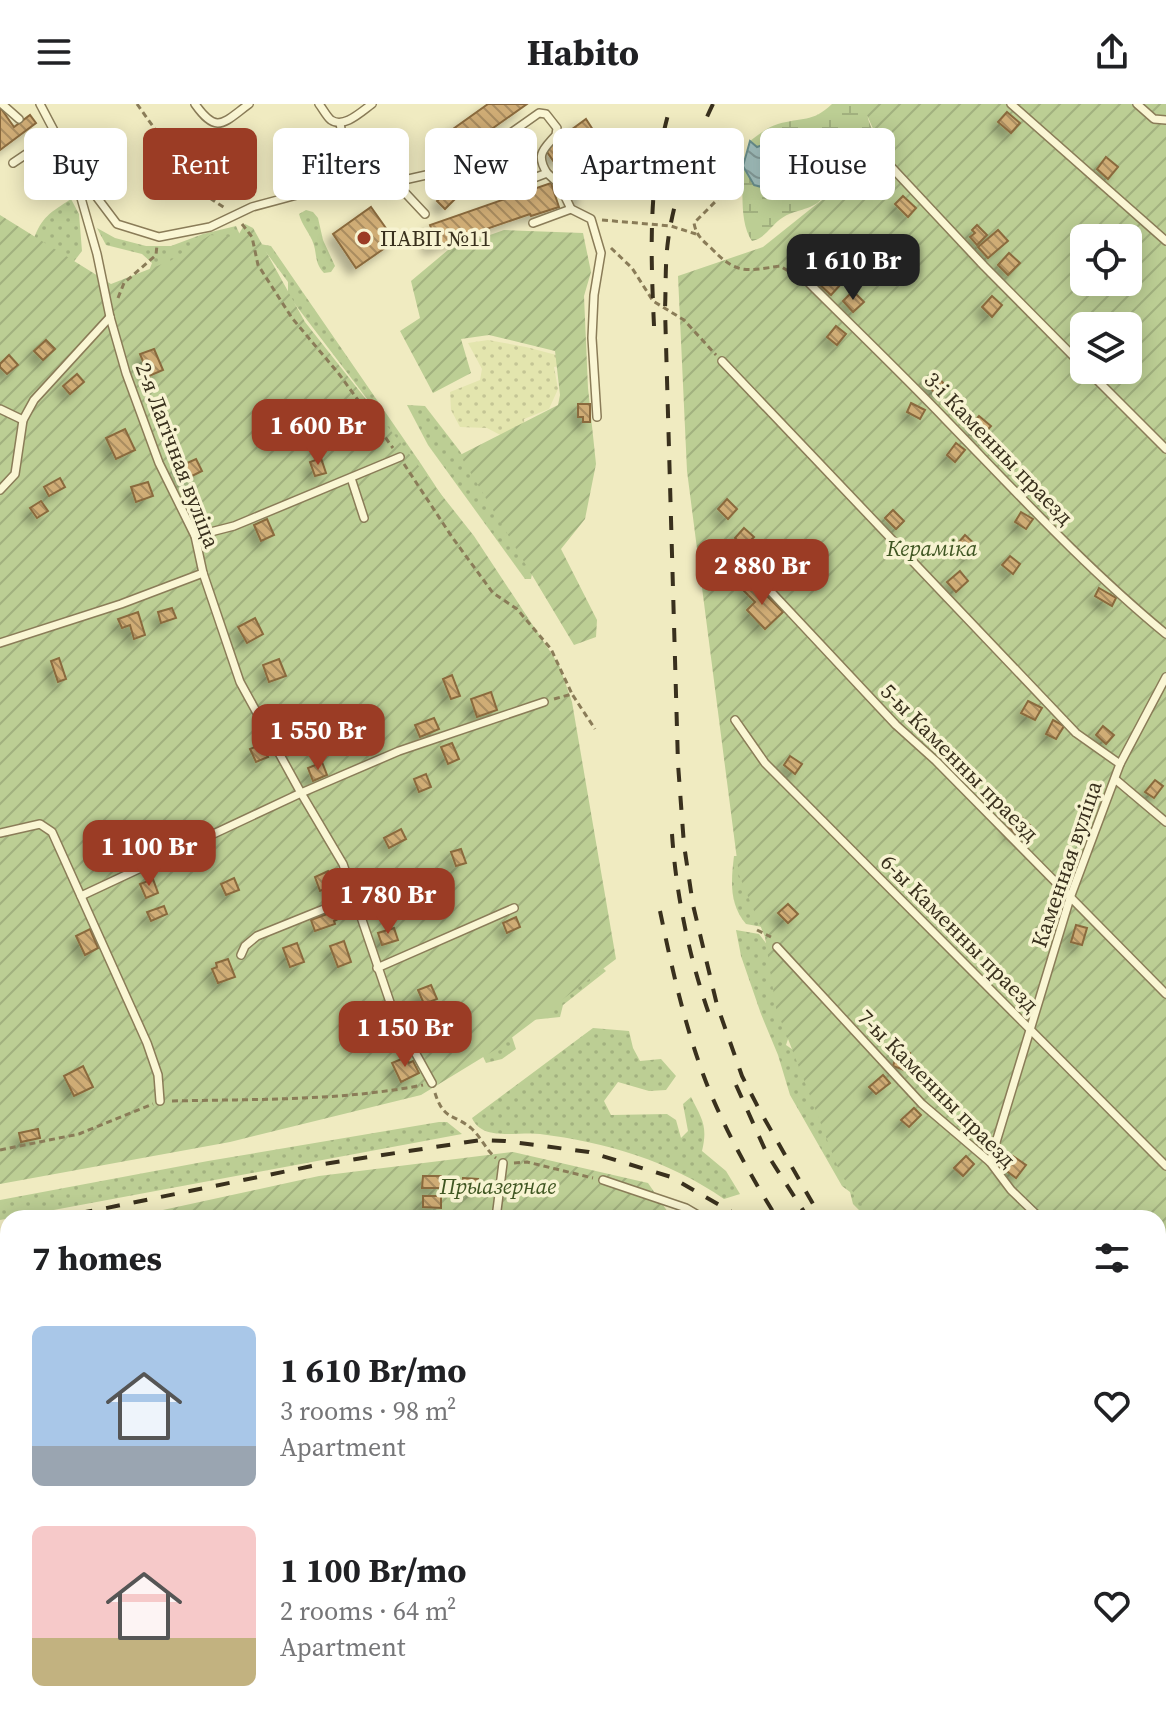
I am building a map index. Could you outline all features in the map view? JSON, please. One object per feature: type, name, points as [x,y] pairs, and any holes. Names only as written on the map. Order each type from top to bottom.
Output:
[{"type":"lane","points":[[2,104],[19,119]]},
{"type":"lane","points":[[40,104],[53,128]]},
{"type":"lane","points":[[195,104],[207,120],[215,123],[224,122],[249,104]]},
{"type":"lane","points":[[229,104],[235,114]]},
{"type":"lane","points":[[319,104],[330,119],[340,123],[352,119],[372,104]]},
{"type":"lane","points":[[1011,104],[1166,241]]},
{"type":"lane","points":[[1137,104],[1154,119],[1166,120]]},
{"type":"lane","points":[[517,128],[542,112],[557,128],[556,135],[543,148],[541,161],[547,173],[559,184],[571,209],[591,219],[601,253],[594,295],[592,338],[597,417]]},
{"type":"lane","points":[[340,123],[341,128]]},
{"type":"lane","points":[[13,163],[24,156]]},
{"type":"lane","points":[[895,171],[1070,352]]},
{"type":"lane","points":[[537,177],[547,173]]},
{"type":"lane","points":[[409,197],[425,214]]},
{"type":"lane","name":"2-я Лагічная вуліца","points":[[82,200],[126,373],[159,463],[195,536],[203,573],[240,682],[343,864],[394,1014],[432,1083]]},
{"type":"lane","points":[[99,200],[117,224],[159,237],[210,227],[252,207],[279,200]]},
{"type":"lane","points":[[533,223],[571,209]]},
{"type":"lane","name":"3-і Каменны праезд","points":[[809,283],[1034,511],[1131,605],[1166,634]]},
{"type":"lane","points":[[0,490],[15,474],[23,420],[34,400],[110,317]]},
{"type":"lane","points":[[722,361],[1076,733],[1120,764]]},
{"type":"lane","points":[[1102,384],[1166,449]]},
{"type":"lane","points":[[0,409],[23,420]]},
{"type":"lane","points":[[195,536],[234,526],[400,457]]},
{"type":"lane","points":[[351,478],[364,518]]},
{"type":"lane","name":"5-ы Каменны праезд","points":[[732,550],[896,725],[936,761],[1166,994]]},
{"type":"lane","points":[[0,643],[121,604],[203,573]]},
{"type":"lane","name":"Каменная вуліца","points":[[990,1162],[1070,898],[1120,764],[1166,677]]},
{"type":"lane","points":[[81,896],[301,793],[399,751],[544,702]]},
{"type":"lane","name":"6-ы Каменны праезд","points":[[735,720],[765,763],[1166,1166]]},
{"type":"lane","points":[[1115,779],[1166,822]]},
{"type":"lane","points":[[0,833],[40,824],[52,832],[147,1043],[158,1075],[160,1101]]},
{"type":"lane","points":[[241,955],[245,946],[257,936],[354,897]]},
{"type":"lane","points":[[377,968],[514,908]]},
{"type":"lane","name":"7-ы Каменны праезд","points":[[777,947],[922,1104],[990,1162],[1011,1190],[1032,1210]]},
{"type":"lane","points":[[497,1210],[503,1163]]},
{"type":"lane","points":[[603,1180],[689,1210]]},
{"type":"path","points":[[137,104],[200,192],[236,215]]},
{"type":"path","points":[[696,234],[694,223],[717,200]]},
{"type":"path","points":[[591,219],[671,226],[696,234],[726,264],[746,271],[780,266],[809,283]]},
{"type":"path","points":[[595,232],[632,268],[653,301],[684,320],[722,361]]},
{"type":"path","points":[[110,317],[124,283],[156,255],[159,237]]},
{"type":"path","points":[[544,702],[572,694],[595,729]]},
{"type":"path","points":[[757,930],[770,936],[777,947]]},
{"type":"path","points":[[0,1150],[79,1134],[160,1101],[316,1098],[392,1091],[432,1083],[440,1109],[471,1127],[489,1152],[503,1163],[527,1162],[603,1180]]},
{"type":"green space","points":[[832,104],[867,104],[872,128],[769,128],[812,117]]},
{"type":"green space","name":"Кераміка","points":[[862,104],[1166,104],[1166,1210],[865,1210],[840,1173],[776,1008],[765,937],[739,875],[687,471],[678,276],[763,247],[822,200],[895,200],[895,128],[873,128]]},
{"type":"green space","points":[[760,133],[760,146],[756,147],[750,141]]},
{"type":"green space","points":[[744,168],[755,186],[760,187],[760,200],[820,200],[787,215],[752,241],[743,215]]},
{"type":"green space","points":[[72,200],[79,214],[82,251],[72,264],[33,241],[40,226],[57,208]]},
{"type":"green space","points":[[306,210],[318,218],[323,240],[335,266],[331,272],[324,273],[318,265],[314,245],[299,214]]},
{"type":"green space","points":[[0,215],[111,284],[170,261],[210,235],[237,237],[245,224],[253,228],[305,322],[474,536],[559,665],[572,702],[616,959],[498,1048],[421,1095],[230,1142],[0,1184]]},
{"type":"green space","points":[[236,226],[244,244],[147,276],[152,263],[142,254],[106,245],[97,228],[115,238],[146,246],[171,246]]},
{"type":"green space","points":[[504,230],[583,233],[591,272],[584,296],[588,388],[596,464],[585,519],[561,549],[597,620],[596,637],[574,645],[460,455],[558,405],[560,395],[555,351],[489,335],[461,339],[471,373],[433,393],[400,331],[420,318],[411,281],[448,250]]},
{"type":"green space","points":[[260,244],[271,246],[471,540],[462,538],[377,412],[288,295],[288,282]]},
{"type":"green space","points":[[577,334],[586,340],[582,362],[554,367],[558,389],[549,409],[524,419],[525,434],[508,439],[487,428],[460,427],[451,410],[450,392],[480,380],[482,369],[468,343],[488,340],[564,357]]},
{"type":"green space","points":[[407,405],[425,406],[459,450],[533,568],[531,579],[525,579],[428,445]]},
{"type":"green space","points":[[734,856],[744,856],[768,928],[746,924],[740,916],[732,883]]},
{"type":"green space","points":[[736,930],[759,934],[806,995],[786,1045],[802,1056],[914,1210],[859,1210],[853,1204],[850,1192],[842,1186],[790,1095],[741,956]]},
{"type":"green space","points":[[597,962],[606,971],[563,1005],[560,1017],[522,1021],[511,1034],[516,1049],[502,1059],[486,1063],[477,1044]]},
{"type":"green space","points":[[593,1028],[629,1031],[640,1061],[661,1059],[676,1076],[666,1090],[649,1091],[618,1082],[604,1101],[611,1115],[667,1114],[676,1120],[681,1138],[688,1131],[683,1104],[691,1097],[703,1123],[702,1151],[726,1171],[740,1194],[724,1199],[682,1174],[613,1148],[540,1134],[492,1133],[477,1125],[472,1118]]},
{"type":"green space","points":[[439,1122],[447,1122],[462,1134],[54,1210],[0,1210],[0,1200]]},
{"type":"green space","name":"Прыазернае","points":[[513,1152],[648,1183],[667,1210],[163,1210],[319,1176]]},
{"type":"water","points":[[750,141],[760,146],[760,186],[754,185],[744,168]]},
{"type":"building","points":[[488,104],[527,104],[493,128],[454,128]]},
{"type":"building","points":[[0,107],[14,127],[30,115],[36,123],[24,128],[24,132],[0,150]]},
{"type":"building","points":[[1007,112],[1020,123],[1011,133],[998,122]]},
{"type":"building","points":[[586,119],[592,128],[574,128]]},
{"type":"building","points":[[553,143],[553,161],[545,149]]},
{"type":"building","points":[[1106,157],[1118,167],[1108,179],[1097,169]]},
{"type":"building","points":[[551,183],[553,200],[557,200],[559,207],[431,248],[427,238],[434,236],[430,225],[502,200],[537,200],[537,188]]},
{"type":"building","points":[[903,196],[916,208],[908,217],[895,204]]},
{"type":"building","points":[[438,200],[454,200],[445,209]]},
{"type":"building","name":"ПАВП №11","points":[[371,207],[395,241],[356,268],[333,234]]},
{"type":"building","points":[[977,225],[987,235],[977,245],[970,237]]},
{"type":"building","points":[[998,230],[1008,241],[988,258],[978,247]]},
{"type":"building","points":[[1009,253],[1020,263],[1008,275],[998,265]]},
{"type":"building","points":[[828,272],[841,284],[831,295],[818,283]]},
{"type":"building","points":[[853,291],[864,302],[853,312],[843,301]]},
{"type":"building","points":[[992,296],[1002,305],[992,317],[982,307]]},
{"type":"building","points":[[836,326],[846,334],[837,345],[827,337]]},
{"type":"building","points":[[46,340],[55,349],[43,360],[34,351]]},
{"type":"building","points":[[154,349],[163,370],[149,376],[140,354]]},
{"type":"building","points":[[9,355],[18,365],[7,374],[0,364]]},
{"type":"building","points":[[934,373],[946,386],[937,395],[925,382]]},
{"type":"building","points":[[77,374],[84,382],[70,394],[63,386]]},
{"type":"building","points":[[911,403],[925,410],[920,419],[907,412]]},
{"type":"building","points":[[578,404],[590,404],[590,422],[583,422],[583,417],[578,417]]},
{"type":"building","points":[[979,416],[991,426],[983,435],[971,425]]},
{"type":"building","points":[[125,429],[135,450],[116,459],[106,438]]},
{"type":"building","points":[[956,443],[965,450],[955,462],[947,455]]},
{"type":"building","points":[[321,458],[326,473],[315,476],[310,462]]},
{"type":"building","points":[[196,459],[202,471],[184,480],[178,467]]},
{"type":"building","points":[[60,478],[65,487],[49,496],[44,487]]},
{"type":"building","points":[[148,482],[153,496],[136,502],[131,487]]},
{"type":"building","points":[[727,499],[737,509],[728,519],[718,509]]},
{"type":"building","points":[[41,501],[48,511],[37,518],[30,508]]},
{"type":"building","points":[[893,510],[904,521],[896,529],[885,518]]},
{"type":"building","points":[[1021,512],[1033,519],[1026,529],[1015,522]]},
{"type":"building","points":[[267,519],[274,535],[261,541],[254,525]]},
{"type":"building","points":[[744,528],[754,537],[744,547],[735,538]]},
{"type":"building","points":[[965,535],[978,547],[971,555],[958,543]]},
{"type":"building","points":[[1010,556],[1020,564],[1013,574],[1002,565]]},
{"type":"building","points":[[960,571],[968,581],[956,592],[947,582]]},
{"type":"building","points":[[753,582],[783,612],[765,629],[747,610],[755,602],[744,591]]},
{"type":"building","points":[[1099,588],[1116,598],[1112,606],[1095,596]]},
{"type":"building","points":[[172,608],[176,618],[161,623],[158,612]]},
{"type":"building","points":[[138,612],[145,635],[134,639],[130,625],[122,628],[118,619]]},
{"type":"building","points":[[255,618],[263,634],[247,643],[238,627]]},
{"type":"building","points":[[59,658],[66,679],[58,682],[51,661]]},
{"type":"building","points":[[279,659],[286,676],[269,682],[263,665]]},
{"type":"building","points":[[452,675],[460,696],[451,699],[443,679]]},
{"type":"building","points":[[491,692],[497,710],[477,717],[471,699]]},
{"type":"building","points":[[1028,701],[1042,708],[1035,720],[1021,713]]},
{"type":"building","points":[[286,715],[291,727],[280,732],[275,720]]},
{"type":"building","points":[[434,718],[439,729],[420,737],[415,725]]},
{"type":"building","points":[[1053,720],[1064,726],[1056,739],[1046,734]]},
{"type":"building","points":[[1103,726],[1114,735],[1106,744],[1096,735]]},
{"type":"building","points":[[452,743],[459,759],[448,764],[441,747]]},
{"type":"building","points":[[262,744],[268,757],[256,762],[250,749]]},
{"type":"building","points":[[790,756],[802,764],[795,774],[784,765]]},
{"type":"building","points":[[322,762],[327,775],[313,781],[308,768]]},
{"type":"building","points":[[426,774],[431,787],[419,792],[414,779]]},
{"type":"building","points":[[1155,780],[1163,786],[1154,798],[1145,792]]},
{"type":"building","points":[[1019,815],[1030,825],[1019,837],[1008,827]]},
{"type":"building","points":[[401,829],[406,839],[389,848],[384,838]]},
{"type":"building","points":[[461,849],[466,863],[456,866],[451,852]]},
{"type":"building","points":[[328,871],[334,885],[320,891],[315,877]]},
{"type":"building","points":[[234,878],[239,890],[226,895],[221,884]]},
{"type":"building","points":[[153,879],[158,893],[146,898],[140,884]]},
{"type":"building","points":[[394,884],[399,899],[382,905],[376,890]]},
{"type":"building","points":[[788,904],[798,914],[788,923],[778,913]]},
{"type":"building","points":[[164,906],[167,914],[151,921],[147,912]]},
{"type":"building","points":[[335,911],[338,919],[334,921],[335,924],[315,931],[311,920]]},
{"type":"building","points":[[516,917],[520,927],[507,933],[503,923]]},
{"type":"building","points":[[1076,925],[1087,928],[1082,945],[1071,942]]},
{"type":"building","points":[[394,928],[398,940],[382,945],[378,933]]},
{"type":"building","points":[[90,929],[98,948],[85,955],[76,936]]},
{"type":"building","points":[[344,941],[351,962],[338,967],[330,946]]},
{"type":"building","points":[[297,943],[304,962],[290,967],[283,948]]},
{"type":"building","points":[[228,959],[235,977],[218,983],[212,969],[217,967],[216,963]]},
{"type":"building","points":[[431,985],[437,999],[424,1004],[418,990]]},
{"type":"building","points":[[899,1048],[910,1053],[904,1070],[893,1066]]},
{"type":"building","points":[[406,1057],[409,1063],[413,1061],[419,1073],[401,1082],[392,1063]]},
{"type":"building","points":[[83,1066],[93,1087],[74,1096],[64,1076]]},
{"type":"building","points":[[883,1075],[890,1083],[876,1094],[869,1087]]},
{"type":"building","points":[[914,1108],[921,1115],[909,1127],[901,1120]]},
{"type":"building","points":[[38,1129],[40,1138],[21,1142],[19,1133]]},
{"type":"building","points":[[966,1156],[974,1164],[963,1176],[954,1168]]},
{"type":"building","points":[[1013,1156],[1026,1165],[1016,1178],[1004,1169]]},
{"type":"building","points":[[423,1176],[441,1176],[441,1188],[422,1188]]},
{"type":"building","points":[[463,1178],[478,1179],[477,1191],[462,1190]]},
{"type":"building","points":[[423,1196],[441,1196],[441,1208],[423,1207]]},
{"type":"railway","points":[[654,326],[654,190],[671,104]]},
{"type":"railway","points":[[713,104],[680,189],[671,224],[666,266],[678,764],[684,845],[693,905],[717,1005],[742,1076],[816,1210]]},
{"type":"railway","points":[[672,834],[684,925],[709,1014]]},
{"type":"railway","points":[[660,911],[680,998],[706,1082],[738,1152],[772,1210]]},
{"type":"railway","points":[[736,1085],[767,1154],[803,1210]]},
{"type":"railway","points":[[97,1210],[317,1165],[481,1140],[589,1152],[671,1177],[728,1210]]},
{"type":"place","name":"ПАВП №11","points":[[364,238]]}]
